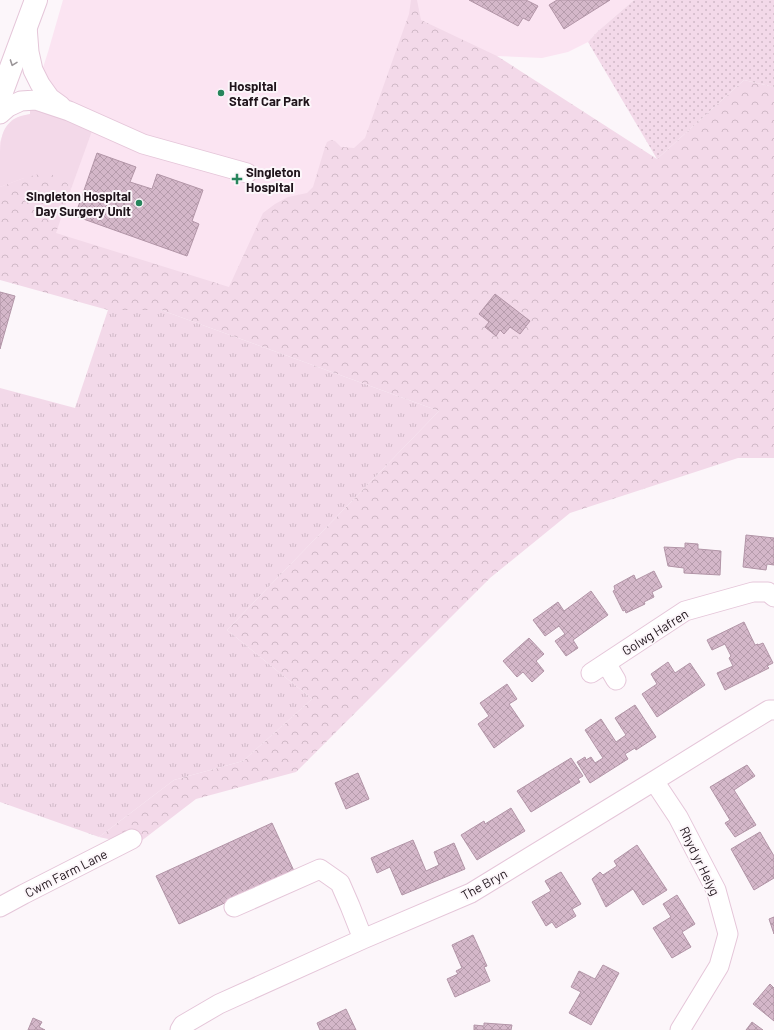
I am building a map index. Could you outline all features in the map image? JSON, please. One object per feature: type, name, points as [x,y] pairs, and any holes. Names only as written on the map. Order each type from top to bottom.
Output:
[{"type":"main road","points":[[0,97],[36,0]]},
{"type":"street","points":[[26,26],[33,70],[40,84],[50,98],[68,112]]},
{"type":"street","points":[[0,114],[8,107],[22,101],[36,100],[143,144],[247,174]]},
{"type":"street","name":"Golwg Hafren","points":[[616,680],[598,668],[685,611],[753,592],[768,592],[774,597]]},
{"type":"street","name":"The Bryn","points":[[180,1030],[183,1025],[219,1004],[363,939],[471,893],[654,782],[735,730],[769,710],[774,710]]},
{"type":"street","name":"Rhyd yr Helyg","points":[[654,782],[678,816],[716,890],[728,934],[719,966],[680,1030]]},
{"type":"street","name":"Cwm Farm Lane","points":[[0,907],[132,838]]},
{"type":"street","points":[[234,907],[320,869],[340,883],[363,939]]},
{"type":"shaded area","name":"Singleton Hospital","points":[[63,0],[634,0],[597,32],[588,42],[568,52],[542,58],[497,56],[491,64],[439,411],[0,216],[0,142],[4,131],[12,120],[31,114],[30,108]]},
{"type":"green space","points":[[411,0],[417,0],[421,20],[497,56],[657,159],[744,80],[774,87],[774,458],[738,458],[570,513],[490,578],[296,772],[196,799],[136,845],[99,837],[174,780],[243,761],[312,699],[227,630],[439,411],[161,310],[108,310],[0,280],[0,187],[24,178],[47,172],[66,182],[71,189],[56,233],[229,287],[263,213],[288,197],[307,193],[313,187],[327,142],[331,140],[335,141],[341,147],[354,148],[365,138],[409,14]]},
{"type":"green space","points":[[634,0],[774,0],[774,87],[744,80],[657,159],[588,42],[597,32]]},
{"type":"green space","points":[[30,108],[51,113],[92,131],[71,189],[66,182],[24,178],[0,187],[0,150],[2,135],[14,119],[30,114]]},
{"type":"green space","points":[[108,310],[161,310],[439,411],[227,630],[312,699],[243,761],[174,780],[99,837],[0,802],[0,388],[75,408]]},
{"type":"building","points":[[469,0],[526,0],[538,6],[529,21],[523,18],[518,26]]},
{"type":"building","points":[[557,0],[610,0],[564,29],[549,5]]},
{"type":"building","name":"Singleton Hospital Day Surgery Unit","points":[[97,153],[136,167],[130,182],[152,189],[157,174],[203,190],[192,221],[199,224],[187,256],[75,216]]},
{"type":"building","points":[[0,292],[15,296],[0,349]]},
{"type":"building","points":[[495,294],[530,321],[520,334],[510,327],[504,334],[500,330],[496,336],[485,327],[489,322],[479,314]]},
{"type":"building","points":[[746,535],[774,538],[774,565],[767,564],[766,570],[743,567]]},
{"type":"building","points":[[685,543],[698,544],[698,549],[721,551],[720,575],[684,573],[684,568],[668,566],[664,547],[685,548]]},
{"type":"building","points":[[654,571],[662,587],[652,592],[654,597],[644,602],[645,604],[626,613],[625,610],[623,611],[613,591],[615,590],[614,586],[634,575],[636,580]]},
{"type":"building","points":[[591,591],[608,615],[573,640],[578,648],[566,656],[555,641],[565,634],[559,626],[545,636],[533,620],[558,602],[564,611]]},
{"type":"building","points":[[744,622],[755,645],[763,643],[773,663],[767,666],[769,668],[725,690],[717,673],[733,666],[729,658],[731,656],[725,644],[712,650],[707,640]]},
{"type":"building","points":[[529,638],[544,654],[536,661],[544,671],[532,682],[523,672],[517,677],[503,661]]},
{"type":"building","points":[[668,662],[675,673],[690,663],[705,685],[657,717],[642,694],[657,684],[651,674]]},
{"type":"building","points":[[507,684],[517,699],[509,704],[524,726],[494,748],[478,724],[489,716],[480,703]]},
{"type":"building","points":[[635,705],[656,737],[636,750],[635,748],[625,754],[628,759],[590,783],[577,762],[585,757],[586,760],[591,757],[595,763],[603,758],[585,730],[601,719],[616,742],[626,735],[615,718]]},
{"type":"building","points":[[571,758],[583,776],[578,779],[580,782],[531,812],[517,791]]},
{"type":"building","points":[[747,765],[755,776],[734,790],[756,825],[735,837],[725,823],[730,820],[710,787]]},
{"type":"building","points":[[358,773],[369,799],[346,809],[335,783]]},
{"type":"building","points":[[511,808],[525,831],[477,860],[461,835],[484,821],[485,824]]},
{"type":"building","points":[[272,823],[294,871],[179,924],[156,876]]},
{"type":"building","points":[[760,832],[774,856],[774,878],[754,890],[731,849]]},
{"type":"building","points":[[413,840],[426,871],[439,865],[434,852],[454,843],[465,869],[402,895],[390,867],[377,873],[371,858]]},
{"type":"building","points":[[637,845],[667,890],[643,905],[633,889],[606,907],[592,879],[600,872],[603,875],[617,866],[614,861]]},
{"type":"building","points":[[561,872],[581,904],[572,909],[576,916],[556,928],[552,922],[546,926],[532,902],[551,891],[545,881]]},
{"type":"building","points":[[677,895],[695,924],[682,932],[691,947],[672,958],[653,928],[671,917],[663,904]]},
{"type":"building","points":[[774,917],[774,934],[769,919]]},
{"type":"building","points":[[473,935],[487,966],[484,967],[490,981],[455,997],[447,979],[458,974],[456,971],[462,968],[452,945]]},
{"type":"building","points":[[603,965],[619,973],[591,1025],[569,1013],[581,992],[571,987],[579,971],[595,979]]},
{"type":"building","points":[[770,984],[774,988],[774,1021],[753,1004]]},
{"type":"building","points":[[346,1009],[356,1030],[320,1030],[317,1023]]},
{"type":"building","points":[[33,1018],[42,1022],[39,1027],[45,1030],[28,1030]]},
{"type":"building","points":[[752,1022],[763,1030],[746,1030]]},
{"type":"building","points":[[484,1023],[512,1025],[511,1030],[474,1030],[474,1025],[484,1026]]},
{"type":"place","name":"Hospital Staff Car Park","points":[[221,93]]},
{"type":"place","name":"Singleton Hospital","points":[[237,179]]},
{"type":"place","name":"Singleton Hospital Day Surgery Unit","points":[[139,203]]}]
